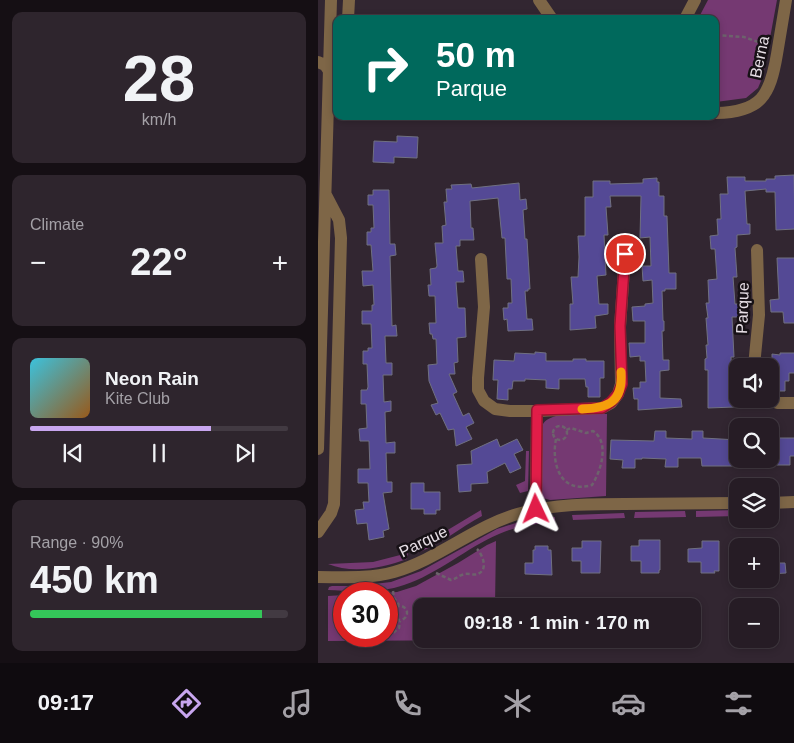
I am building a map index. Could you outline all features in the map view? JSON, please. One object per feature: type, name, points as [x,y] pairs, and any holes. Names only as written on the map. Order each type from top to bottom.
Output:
[{"type":"street","points":[[318,449],[326,195],[323,146],[332,119],[333,92],[328,61],[331,0]]},
{"type":"street","points":[[348,15],[349,0]]},
{"type":"street","points":[[539,0],[549,15]]},
{"type":"street","points":[[687,15],[695,0]]},
{"type":"street","name":"Berna","points":[[719,114],[744,110],[764,95],[772,81],[786,0]]},
{"type":"street","points":[[318,532],[331,513],[334,504],[341,238],[339,220],[326,195]]},
{"type":"street","name":"Parque","points":[[755,358],[759,316],[758,250]]},
{"type":"street","points":[[481,259],[484,307],[478,390],[484,401],[496,409],[510,411],[602,408],[618,394],[622,384],[620,326],[625,254]]},
{"type":"street","points":[[779,403],[794,403]]},
{"type":"street","points":[[536,509],[537,410]]},
{"type":"street","points":[[779,503],[794,502]]},
{"type":"street","name":"Parque","points":[[318,577],[368,577],[395,572],[417,563],[497,522],[536,509],[573,505],[729,503]]},
{"type":"path","points":[[719,35],[744,37],[761,43],[763,60]]},
{"type":"path","points":[[560,426],[566,430],[572,428],[586,433],[593,431],[602,440],[601,464],[597,478],[592,485],[586,488],[575,486],[563,480],[557,472],[556,439],[552,433],[556,427],[560,426]]},
{"type":"path","points":[[556,439],[565,438],[566,430]]},
{"type":"path","points":[[436,572],[451,580],[464,574],[478,574],[483,568],[482,555],[477,549]]},
{"type":"path","points":[[398,629],[400,621],[408,613],[404,607],[399,606],[393,610],[393,614],[395,619],[400,621]]},
{"type":"shaded area","points":[[708,0],[777,0],[763,76],[758,88],[746,98],[719,102],[719,15],[700,15]]},
{"type":"shaded area","points":[[582,413],[607,414],[606,496],[550,500],[543,498],[541,494],[543,424],[547,420],[563,415]]},
{"type":"shaded area","points":[[526,451],[529,451],[528,491],[520,493],[516,485],[525,481]]},
{"type":"shaded area","points":[[481,510],[482,516],[441,542],[416,553],[416,549]]},
{"type":"shaded area","points":[[729,510],[729,516],[696,517],[696,511]]},
{"type":"shaded area","points":[[685,511],[686,517],[634,518],[635,512]]},
{"type":"shaded area","points":[[624,513],[625,518],[573,520],[572,515]]},
{"type":"shaded area","points":[[555,517],[555,522],[519,527],[499,534],[429,574],[404,585],[398,587],[398,582],[391,582],[421,571],[497,529],[522,521]]},
{"type":"shaded area","points":[[496,541],[495,598],[413,598],[413,640],[398,641],[398,592],[416,586]]},
{"type":"shaded area","points":[[408,553],[407,559],[367,569],[347,569],[328,564],[373,562]]},
{"type":"shaded area","points":[[332,586],[333,590],[328,590],[329,587]]},
{"type":"shaded area","points":[[328,596],[333,596],[333,641],[328,641]]},
{"type":"building","points":[[397,136],[418,137],[417,158],[394,157],[394,163],[373,162],[374,141],[397,142]]},
{"type":"building","points":[[794,175],[795,229],[776,230],[775,192],[766,192],[766,189],[745,191],[747,224],[750,224],[750,234],[737,235],[737,247],[735,248],[737,277],[733,277],[735,304],[740,304],[741,317],[732,317],[734,357],[729,358],[729,407],[708,408],[708,370],[705,370],[705,359],[707,358],[706,345],[708,345],[706,303],[709,303],[708,280],[717,279],[715,249],[711,249],[710,236],[718,235],[717,219],[721,219],[720,194],[728,194],[727,177],[745,177],[745,181],[766,181],[766,179],[775,179],[775,176]]},
{"type":"building","points":[[657,178],[657,182],[659,182],[659,196],[664,196],[664,216],[667,216],[669,273],[676,273],[676,289],[665,289],[665,291],[662,291],[664,321],[664,331],[662,331],[663,360],[669,360],[669,370],[660,371],[660,398],[681,399],[682,407],[638,410],[638,399],[634,399],[633,388],[640,388],[640,382],[646,382],[645,361],[640,361],[640,356],[630,357],[629,343],[645,343],[645,321],[633,321],[632,307],[653,303],[652,280],[643,281],[642,266],[651,266],[650,237],[640,238],[641,196],[610,196],[611,207],[606,207],[608,235],[604,235],[606,275],[597,276],[599,304],[608,304],[608,314],[595,316],[596,328],[570,330],[570,304],[573,304],[571,277],[578,277],[578,236],[585,236],[585,197],[593,197],[593,181],[610,181],[610,184],[643,183],[643,179]]},
{"type":"building","points":[[519,183],[520,200],[526,199],[527,209],[523,210],[530,289],[525,291],[527,319],[532,319],[533,330],[508,331],[507,319],[504,320],[503,308],[508,308],[508,303],[512,303],[511,279],[507,279],[505,238],[502,238],[498,198],[470,201],[471,228],[473,228],[474,240],[460,240],[460,246],[456,246],[458,271],[463,271],[464,282],[456,282],[458,308],[465,308],[466,337],[457,338],[458,362],[454,363],[455,374],[449,374],[457,392],[453,394],[463,416],[469,413],[474,423],[466,427],[472,439],[456,446],[454,429],[448,430],[440,413],[436,415],[431,405],[438,403],[429,381],[428,365],[437,364],[436,339],[433,339],[432,334],[430,334],[429,323],[436,323],[435,296],[429,296],[428,285],[431,285],[430,269],[437,266],[435,243],[443,243],[442,226],[446,225],[444,202],[447,202],[446,189],[452,189],[451,185],[471,184],[472,188]]},
{"type":"building","points":[[373,190],[389,190],[390,244],[395,244],[396,255],[390,256],[392,326],[396,325],[397,336],[385,336],[386,363],[392,363],[392,375],[383,375],[384,402],[391,401],[391,411],[385,412],[386,443],[395,442],[395,453],[386,453],[387,482],[392,482],[392,492],[383,493],[389,529],[383,531],[384,537],[369,540],[367,523],[357,524],[355,510],[364,509],[363,502],[369,502],[368,483],[358,483],[358,469],[370,469],[369,441],[360,441],[359,429],[367,428],[366,404],[361,404],[361,390],[367,390],[368,387],[367,364],[363,364],[363,351],[368,351],[368,348],[372,348],[371,324],[362,324],[362,311],[372,311],[372,305],[374,305],[373,285],[363,286],[362,271],[373,271],[371,245],[367,245],[367,232],[371,232],[371,228],[374,228],[373,205],[368,205],[368,195],[373,195]]},
{"type":"building","points":[[777,258],[795,258],[795,323],[784,323],[783,312],[771,312],[770,300],[779,299]]},
{"type":"building","points":[[535,352],[546,353],[546,361],[586,359],[586,361],[604,361],[604,378],[600,378],[600,397],[588,397],[588,387],[586,387],[585,379],[559,379],[559,389],[546,388],[546,380],[525,379],[525,381],[513,381],[512,389],[508,389],[508,400],[497,399],[498,380],[493,380],[494,360],[514,361],[515,353],[535,354]]},
{"type":"building","points":[[780,353],[795,353],[795,373],[789,373],[789,381],[785,381],[785,391],[779,391],[779,358],[772,358],[772,354],[780,355]]},
{"type":"building","points":[[655,431],[666,431],[666,438],[692,439],[692,431],[703,431],[703,438],[729,439],[729,466],[702,466],[701,458],[678,458],[678,467],[665,467],[666,459],[642,458],[635,459],[635,468],[622,468],[623,460],[610,459],[611,440],[654,441]]},
{"type":"building","points":[[779,438],[795,438],[795,456],[790,456],[790,465],[779,465]]},
{"type":"building","points":[[497,439],[500,447],[517,439],[523,450],[514,454],[521,468],[510,473],[505,463],[487,472],[488,483],[471,484],[471,491],[459,492],[457,465],[472,464],[471,451]]},
{"type":"building","points":[[411,483],[424,483],[424,492],[440,492],[440,510],[436,510],[436,514],[424,514],[424,509],[411,509]]},
{"type":"building","points":[[639,540],[660,540],[659,573],[641,573],[641,561],[631,561],[631,546],[639,546]]},
{"type":"building","points":[[582,541],[601,541],[600,573],[581,573],[581,561],[572,561],[572,548],[582,548]]},
{"type":"building","points":[[702,541],[719,541],[719,571],[714,571],[715,573],[701,573],[701,562],[688,562],[688,549],[702,548]]},
{"type":"building","points":[[535,546],[548,546],[548,550],[551,550],[552,575],[525,574],[525,563],[533,563],[533,550],[535,550]]},
{"type":"building","points":[[779,563],[785,563],[786,573],[779,573]]},
{"type":"slow traffic","points":[[582,409],[602,408],[615,399],[622,384],[621,372]]},
{"type":"route","points":[[536,509],[537,410],[602,408],[615,399],[622,384],[620,305],[625,254]]}]
